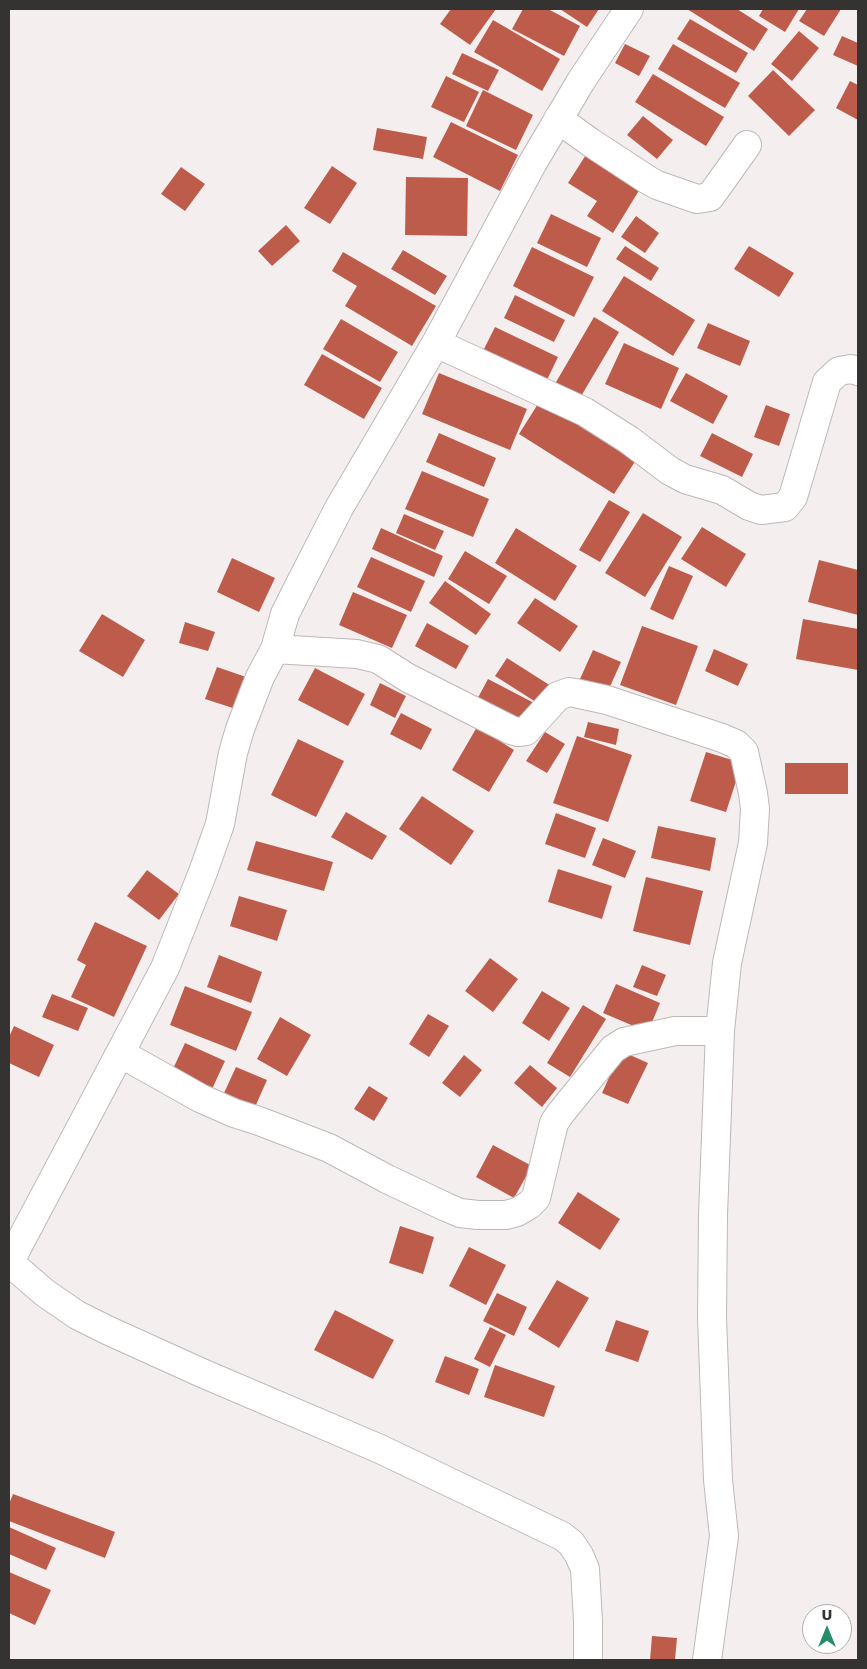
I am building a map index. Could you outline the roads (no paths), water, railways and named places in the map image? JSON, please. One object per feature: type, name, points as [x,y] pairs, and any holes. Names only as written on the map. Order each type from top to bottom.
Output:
[{"type":"street","points":[[588,1660],[588,1621],[584,1569],[580,1555],[571,1543],[562,1536],[380,1450],[107,1330],[77,1315],[45,1293],[9,1262],[165,968],[220,824],[233,753],[240,729],[260,677],[275,648],[286,614],[339,508],[436,343],[558,119],[629,9]]},
{"type":"street","points":[[558,119],[648,180],[697,200],[710,197],[747,145]]},
{"type":"street","points":[[436,343],[585,412],[629,440],[670,471],[685,479],[722,490],[749,506],[761,510],[785,507],[793,497],[827,382],[839,371],[851,369],[858,371]]},
{"type":"street","points":[[275,648],[356,654],[378,659],[425,686],[518,732],[526,731],[549,704],[558,696],[569,692],[607,700],[722,738],[736,744],[744,752],[754,793],[754,843],[727,964],[720,1031],[713,1215],[712,1317],[718,1480],[724,1536],[707,1660]]},
{"type":"street","points":[[120,1053],[200,1098],[234,1113],[329,1148],[387,1179],[460,1213],[506,1215],[517,1212],[536,1198],[554,1123],[613,1049],[624,1042],[675,1030],[720,1031]]}]
